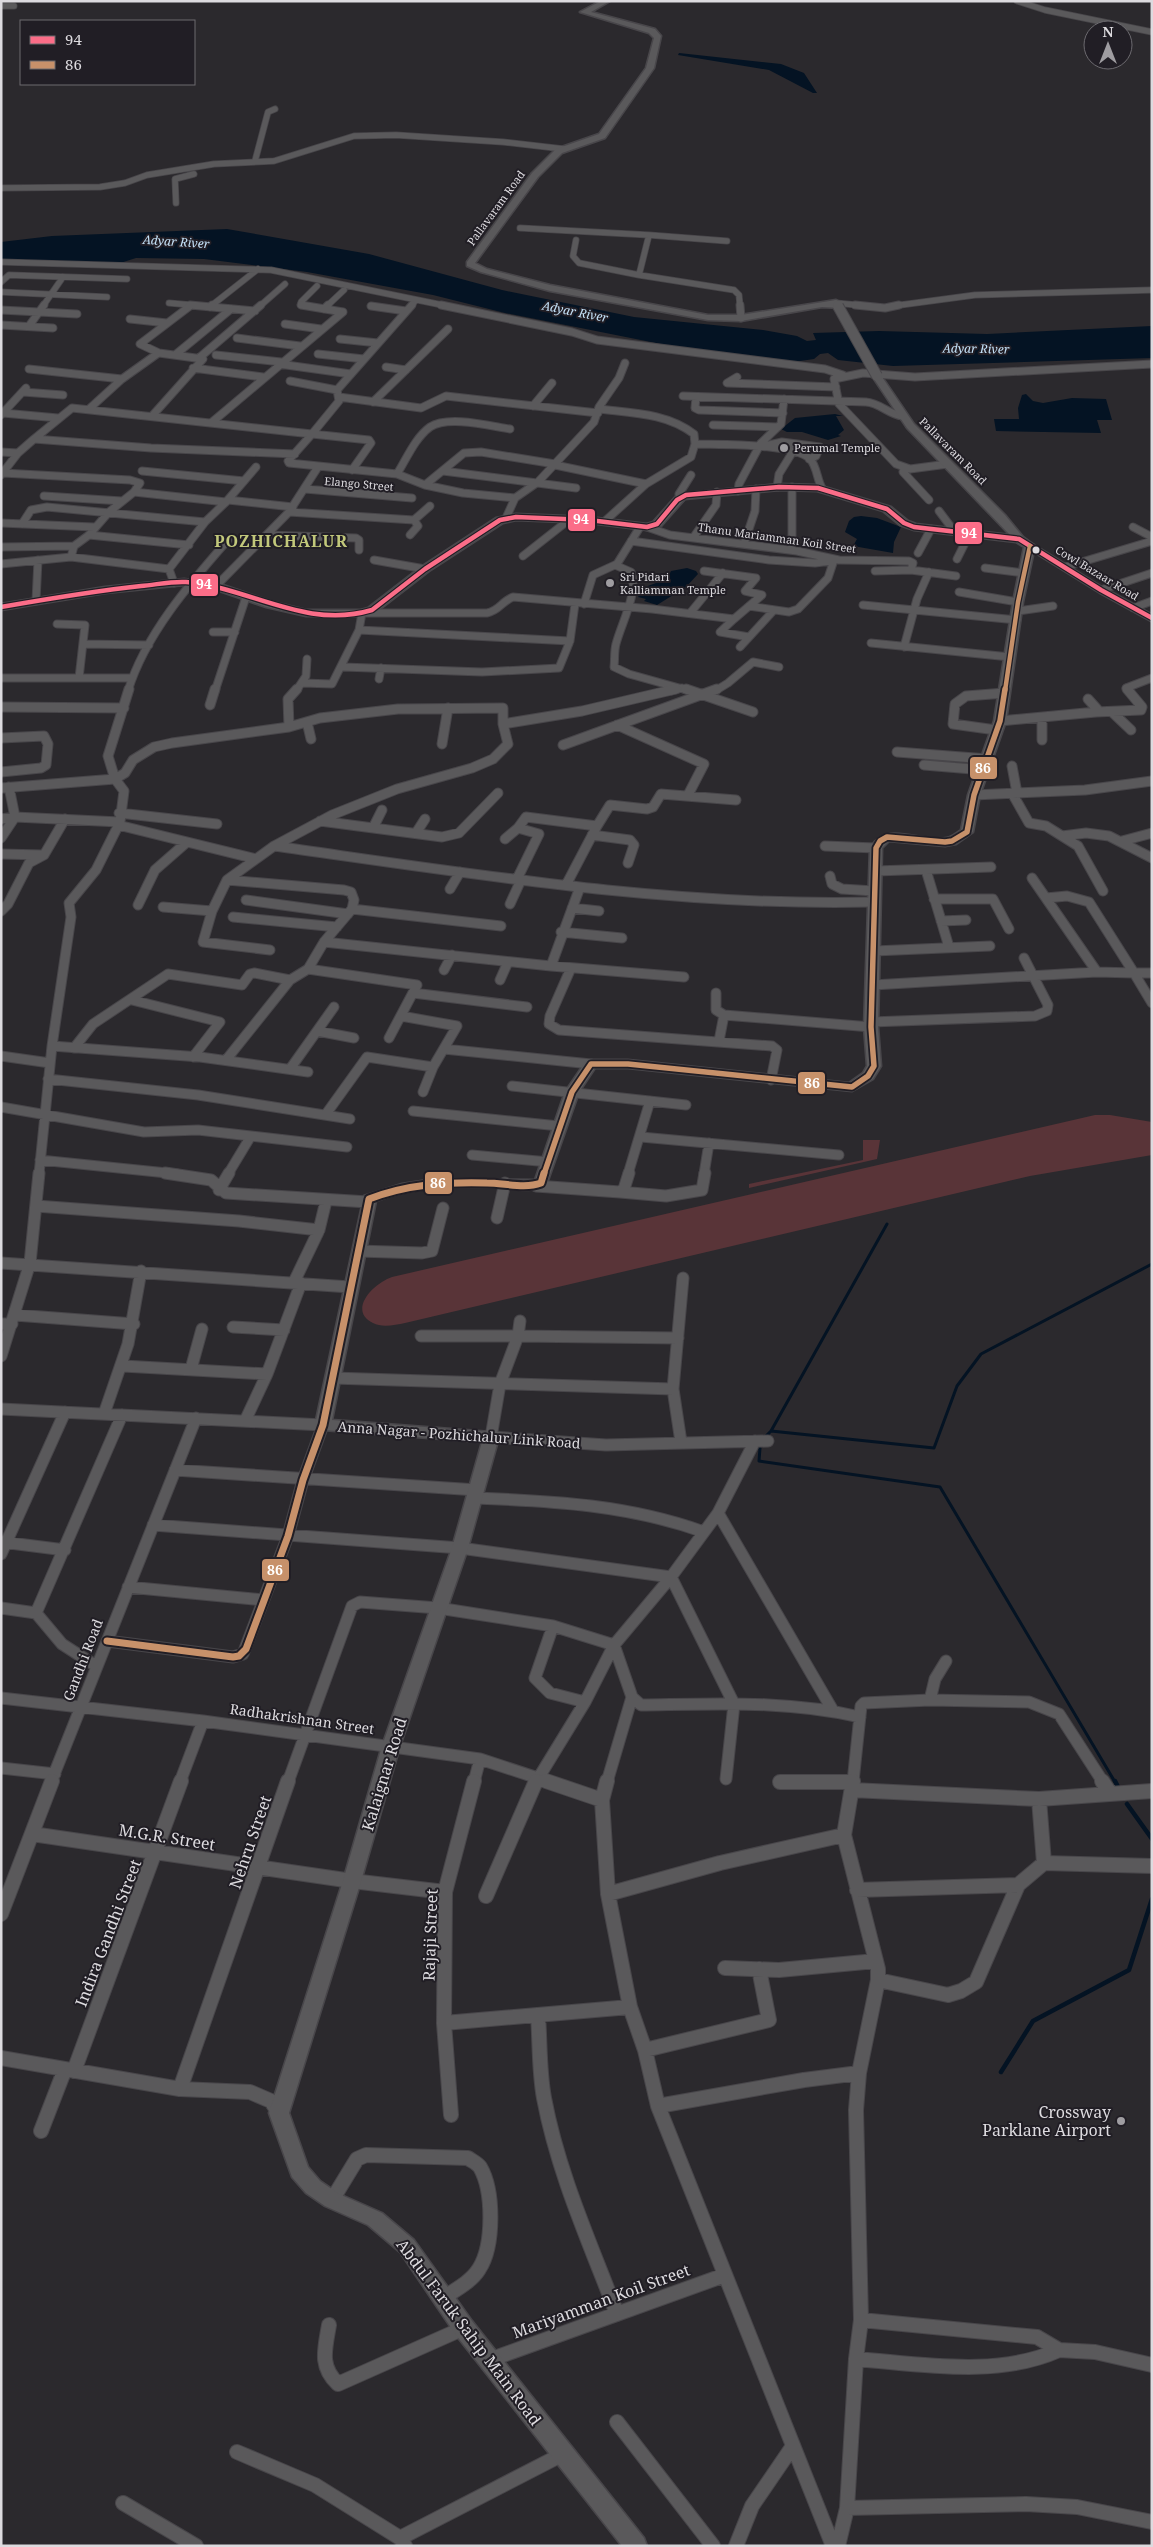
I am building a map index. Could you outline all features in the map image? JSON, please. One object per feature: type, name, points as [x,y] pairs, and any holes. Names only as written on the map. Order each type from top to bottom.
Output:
[{"type":"street","name":"Pallavaram Road","points":[[607,1],[584,12],[652,31],[658,38],[650,68],[602,136],[558,151],[535,176],[470,264],[581,294],[714,319],[741,318],[837,304],[876,376],[902,416],[1024,542]]},
{"type":"street","points":[[1017,1],[1045,10],[1152,32]]},
{"type":"street","points":[[1,6],[14,6]]},
{"type":"street","points":[[1,13],[10,13]]},
{"type":"street","points":[[255,162],[268,112],[275,109]]},
{"type":"street","points":[[1,188],[100,187],[125,183],[147,175],[217,164],[274,161],[335,142],[370,135],[504,142],[524,146],[564,149]]},
{"type":"street","points":[[176,203],[175,179],[209,171],[217,164]]},
{"type":"street","points":[[520,228],[727,241]]},
{"type":"street","points":[[639,275],[649,235]]},
{"type":"street","points":[[576,240],[573,256],[579,263],[650,279],[734,290],[739,295],[741,318]]},
{"type":"street","points":[[1,262],[258,269],[291,274],[572,332],[591,339],[705,356],[825,369],[843,375]]},
{"type":"street","points":[[210,307],[218,298],[258,269]]},
{"type":"street","points":[[1,282],[9,275],[127,279]]},
{"type":"street","points":[[33,282],[38,276]]},
{"type":"street","points":[[29,326],[63,278]]},
{"type":"street","points":[[199,358],[285,284]]},
{"type":"street","points":[[211,423],[263,377],[343,312],[305,306],[301,303],[317,286]]},
{"type":"street","points":[[24,293],[28,288]]},
{"type":"street","points":[[324,309],[344,290]]},
{"type":"street","points":[[837,304],[885,308],[912,302],[975,296],[1152,290]]},
{"type":"street","points":[[1,292],[107,297]]},
{"type":"street","points":[[337,390],[416,300]]},
{"type":"street","points":[[169,303],[255,311]]},
{"type":"street","points":[[152,416],[203,359],[157,354],[142,348],[140,344],[190,306]]},
{"type":"street","points":[[371,306],[406,311]]},
{"type":"street","points":[[175,355],[231,309]]},
{"type":"street","points":[[1,310],[77,314]]},
{"type":"street","points":[[130,319],[167,323]]},
{"type":"street","points":[[285,324],[321,329]]},
{"type":"street","points":[[1,325],[53,328]]},
{"type":"street","points":[[373,402],[448,329]]},
{"type":"street","points":[[236,338],[300,346]]},
{"type":"street","points":[[340,339],[378,343]]},
{"type":"street","points":[[89,409],[122,379],[157,354]]},
{"type":"street","points":[[318,354],[364,359]]},
{"type":"street","points":[[216,355],[352,374]]},
{"type":"street","points":[[506,518],[515,498],[536,484],[594,422],[598,411],[619,378],[625,363]]},
{"type":"street","points":[[948,464],[904,469],[896,464],[837,401],[834,378],[843,375],[880,373],[926,376],[1152,364]]},
{"type":"street","points":[[386,366],[406,370]]},
{"type":"street","points":[[193,368],[263,377]]},
{"type":"street","points":[[29,370],[122,379]]},
{"type":"street","points":[[713,397],[715,392],[737,377]]},
{"type":"street","points":[[290,381],[337,390]]},
{"type":"street","points":[[533,406],[552,383]]},
{"type":"street","points":[[727,383],[836,387]]},
{"type":"street","points":[[2,414],[25,389],[63,395]]},
{"type":"street","points":[[337,390],[339,397]]},
{"type":"street","points":[[339,397],[420,408],[446,396],[598,411],[665,419],[681,424],[694,434],[695,444],[691,457],[646,484],[605,521]]},
{"type":"street","points":[[683,396],[876,403],[893,415],[902,416]]},
{"type":"street","points":[[339,397],[312,434],[288,461],[289,463],[397,474],[425,485],[463,493],[515,498]]},
{"type":"street","points":[[696,397],[695,408],[700,410],[783,413]]},
{"type":"street","points":[[738,491],[739,484],[762,444],[781,424],[784,399]]},
{"type":"street","points":[[2,474],[18,453],[70,408],[369,440],[371,443],[352,470]]},
{"type":"street","points":[[2,414],[58,418]]},
{"type":"street","points":[[397,474],[423,434],[432,426],[448,423],[510,429]]},
{"type":"street","points":[[713,425],[778,427]]},
{"type":"street","points":[[695,444],[762,444],[768,444],[782,442],[821,448],[816,456],[809,459],[762,444],[707,438]]},
{"type":"street","points":[[34,439],[151,448],[295,454]]},
{"type":"street","points":[[1,452],[18,453]]},
{"type":"street","points":[[425,485],[460,454],[471,452],[555,464],[646,484]]},
{"type":"street","points":[[777,487],[782,466],[792,453]]},
{"type":"street","points":[[809,459],[822,488]]},
{"type":"street","points":[[169,569],[205,522],[227,501],[256,467]]},
{"type":"street","points":[[216,586],[291,510],[318,467]]},
{"type":"street","points":[[904,469],[905,474],[929,500]]},
{"type":"street","points":[[443,470],[576,488]]},
{"type":"street","points":[[142,471],[244,481]]},
{"type":"street","points":[[1,547],[74,546],[89,535],[94,527],[134,492],[140,483],[130,480],[2,474]]},
{"type":"street","points":[[681,497],[679,494],[690,475]]},
{"type":"street","points":[[362,613],[372,610],[425,569],[506,518],[605,521],[643,527],[657,524],[681,497],[717,492],[777,487],[822,488],[887,509],[908,525],[1024,542],[1024,573],[1005,694],[998,725],[974,795],[967,832],[961,837],[945,842],[887,837],[880,841],[876,848],[874,985],[871,1024],[874,1066],[868,1076],[852,1087],[628,1064],[591,1064],[444,1049]]},
{"type":"street","points":[[792,487],[792,550]]},
{"type":"street","name":"Elango Street","points":[[305,489],[412,498]]},
{"type":"street","points":[[744,544],[755,511],[756,489]]},
{"type":"street","points":[[134,492],[227,501],[291,510],[414,520],[430,506]]},
{"type":"street","points":[[693,538],[716,505],[717,492]]},
{"type":"street","points":[[44,496],[122,501]]},
{"type":"street","points":[[22,524],[28,512],[35,508],[58,507],[205,522]]},
{"type":"street","points":[[939,511],[954,532]]},
{"type":"street","points":[[523,556],[570,519]]},
{"type":"street","points":[[410,535],[418,526],[414,520]]},
{"type":"street","points":[[1,523],[94,527]]},
{"type":"street","points":[[1133,526],[1152,537]]},
{"type":"street","points":[[584,604],[593,575],[614,566],[643,527]]},
{"type":"street","name":"Thanu Mariamman Koil Street","points":[[643,527],[693,538],[792,550],[834,560],[909,560],[913,563],[911,570],[956,576]]},
{"type":"street","points":[[918,553],[931,529]]},
{"type":"street","points":[[957,559],[970,533]]},
{"type":"street","points":[[267,534],[356,538],[359,540],[359,550]]},
{"type":"street","points":[[89,535],[189,545]]},
{"type":"street","points":[[1,1356],[10,1321],[30,1263],[48,1079],[71,917],[69,903],[96,870],[119,820],[124,791],[114,779],[108,756],[132,678],[149,645],[190,583],[228,540]]},
{"type":"street","points":[[631,541],[796,562],[825,563],[834,560]]},
{"type":"street","points":[[1065,567],[1152,541]]},
{"type":"street","name":"Cowl Bazaar Road","points":[[1024,542],[1101,590],[1152,618]]},
{"type":"street","points":[[71,557],[74,546]]},
{"type":"street","points":[[1,564],[71,557],[169,569]]},
{"type":"street","points":[[36,601],[38,560]]},
{"type":"street","points":[[374,560],[425,569]]},
{"type":"street","points":[[749,606],[789,612],[798,608],[828,578],[834,560]]},
{"type":"street","points":[[614,566],[631,572],[629,607],[616,644],[614,667],[629,674],[682,688],[753,712]]},
{"type":"street","points":[[985,568],[1024,573]]},
{"type":"street","points":[[169,569],[174,583]]},
{"type":"street","points":[[704,570],[756,578],[745,591],[762,595],[720,632],[748,637]]},
{"type":"street","points":[[875,571],[911,570]]},
{"type":"street","points":[[904,647],[915,610],[917,595],[928,572]]},
{"type":"street","points":[[691,612],[723,573]]},
{"type":"street","points":[[1101,590],[1152,573]]},
{"type":"street","points":[[1,607],[174,583],[190,583],[216,586],[246,597],[306,613],[487,613],[495,612],[501,608],[505,600],[513,597],[574,604],[691,612],[734,618]]},
{"type":"street","points":[[959,592],[1017,611]]},
{"type":"street","points":[[210,705],[246,597]]},
{"type":"street","points":[[1132,608],[1152,601]]},
{"type":"street","points":[[343,666],[482,672],[559,668],[570,640],[574,604]]},
{"type":"street","points":[[864,606],[915,610],[1017,611],[1053,606]]},
{"type":"street","points":[[740,648],[774,610]]},
{"type":"street","points":[[303,683],[332,684],[343,666],[359,630],[362,613]]},
{"type":"street","points":[[57,624],[86,625],[79,678]]},
{"type":"street","points":[[359,630],[570,640]]},
{"type":"street","points":[[213,632],[235,632]]},
{"type":"street","points":[[871,643],[1010,657]]},
{"type":"street","points":[[83,644],[149,645]]},
{"type":"street","points":[[288,727],[288,699],[303,683],[308,666],[307,659]]},
{"type":"street","points":[[563,745],[728,683],[754,662],[779,667]]},
{"type":"street","points":[[379,679],[381,668]]},
{"type":"street","points":[[1,678],[132,678]]},
{"type":"street","points":[[1005,694],[966,696],[955,704],[953,724],[998,725],[1096,712],[1141,710],[1142,707],[1126,688],[1152,678]]},
{"type":"street","points":[[503,724],[582,710],[682,688]]},
{"type":"street","points":[[1088,699],[1097,709],[1096,712]]},
{"type":"street","points":[[1,707],[124,708]]},
{"type":"street","points":[[442,744],[448,708]]},
{"type":"street","points":[[15,817],[5,788],[114,779],[125,773],[133,760],[154,747],[288,727],[320,718],[398,709],[503,708],[503,724],[508,744],[493,759],[472,768],[397,789],[320,821],[274,846],[227,880],[212,910],[203,942],[270,950]]},
{"type":"street","points":[[1112,712],[1131,730]]},
{"type":"street","points":[[1042,718],[1042,740]]},
{"type":"street","points":[[307,722],[311,739]]},
{"type":"street","points":[[617,726],[704,764],[688,796]]},
{"type":"street","points":[[1,738],[44,736],[48,744],[46,765],[40,768],[1,772]]},
{"type":"street","points":[[897,752],[986,764]]},
{"type":"street","points":[[924,764],[986,764]]},
{"type":"street","points":[[1012,766],[1015,793],[1029,823],[1046,826],[1078,846],[1103,891]]},
{"type":"street","points":[[974,795],[1085,790],[1152,781]]},
{"type":"street","points":[[320,821],[442,837],[459,833],[498,793]]},
{"type":"street","points":[[566,885],[607,807],[610,805],[647,809],[653,807],[661,794],[736,800]]},
{"type":"street","points":[[373,828],[382,810]]},
{"type":"street","points":[[505,840],[529,816],[597,826]]},
{"type":"street","points":[[1,838],[15,817]]},
{"type":"street","points":[[1,819],[15,817],[217,824]]},
{"type":"street","points":[[416,833],[425,819]]},
{"type":"street","points":[[1,911],[8,904],[29,863],[44,855],[65,820]]},
{"type":"street","points":[[119,820],[188,842],[256,859]]},
{"type":"street","points":[[510,904],[539,834],[518,828]]},
{"type":"street","points":[[1061,836],[1094,831],[1122,841],[1138,854],[1152,858]]},
{"type":"street","points":[[1122,841],[1152,833]]},
{"type":"street","points":[[592,835],[630,840],[634,845],[628,863]]},
{"type":"street","points":[[138,905],[155,870],[188,842]]},
{"type":"street","points":[[274,846],[519,880],[636,893],[796,904],[874,896]]},
{"type":"street","points":[[825,846],[876,848]]},
{"type":"street","points":[[1,854],[44,855]]},
{"type":"street","points":[[876,871],[991,867]]},
{"type":"street","points":[[926,870],[949,947]]},
{"type":"street","points":[[450,889],[460,872]]},
{"type":"street","points":[[830,876],[832,884],[842,889],[874,896]]},
{"type":"street","points":[[1032,878],[1097,972]]},
{"type":"street","points":[[226,1060],[290,980],[308,969],[324,942],[350,911],[354,900],[351,892],[344,890],[227,880]]},
{"type":"street","points":[[551,966],[561,932],[580,887]]},
{"type":"street","points":[[1046,898],[1067,896],[1089,902],[1152,1003]]},
{"type":"street","points":[[934,899],[993,899],[996,901],[1009,929]]},
{"type":"street","points":[[246,900],[500,926]]},
{"type":"street","points":[[163,907],[212,910]]},
{"type":"street","points":[[572,908],[599,911]]},
{"type":"street","points":[[233,917],[337,927]]},
{"type":"street","points":[[941,921],[966,920]]},
{"type":"street","points":[[561,932],[622,938]]},
{"type":"street","points":[[324,942],[508,962],[684,977]]},
{"type":"street","points":[[874,951],[990,946]]},
{"type":"street","points":[[444,970],[452,956]]},
{"type":"street","points":[[716,993],[714,1007],[724,1015],[871,1024],[1035,1016],[1047,1011],[1048,1005],[1024,958]]},
{"type":"street","points":[[500,980],[508,962]]},
{"type":"street","points":[[571,968],[550,1016],[550,1024],[559,1030],[718,1040],[776,1047],[771,1080]]},
{"type":"street","points":[[308,969],[417,985],[389,1038]]},
{"type":"street","points":[[874,985],[1033,978],[1097,972],[1152,973]]},
{"type":"street","points":[[74,1048],[90,1024],[132,1000],[168,974],[242,985],[250,974],[254,973],[290,980]]},
{"type":"street","points":[[413,993],[527,1007]]},
{"type":"street","points":[[132,1000],[220,1022],[193,1057]]},
{"type":"street","points":[[290,1069],[334,1007]]},
{"type":"street","points":[[718,1040],[724,1015]]},
{"type":"street","points":[[401,1016],[457,1026],[433,1067],[423,1092]]},
{"type":"street","points":[[317,1031],[354,1038]]},
{"type":"street","points":[[52,1046],[226,1060],[308,1072]]},
{"type":"street","points":[[1,1056],[50,1063]]},
{"type":"street","points":[[326,1114],[367,1057],[433,1067]]},
{"type":"street","points":[[536,1186],[544,1180],[559,1126],[572,1092],[591,1064]]},
{"type":"street","points":[[48,1079],[198,1095],[350,1119]]},
{"type":"street","points":[[512,1086],[686,1105]]},
{"type":"street","points":[[620,1192],[624,1189],[641,1137],[650,1101]]},
{"type":"street","points":[[1,1107],[45,1113],[144,1132],[198,1130],[347,1147]]},
{"type":"street","points":[[413,1111],[559,1126]]},
{"type":"street","points":[[219,1190],[251,1136]]},
{"type":"street","points":[[641,1137],[839,1155]]},
{"type":"street","points":[[106,1641],[240,1656],[246,1649],[288,1536],[303,1480],[323,1425],[369,1199],[386,1191],[419,1183],[505,1183],[666,1196],[702,1190],[709,1143]]},
{"type":"street","points":[[472,1155],[549,1162]]},
{"type":"street","points":[[40,1160],[196,1176],[211,1180],[219,1190],[226,1193],[326,1201],[368,1202]]},
{"type":"street","points":[[497,1218],[505,1183]]},
{"type":"street","points":[[245,1421],[268,1374],[284,1330],[297,1283],[319,1230],[326,1201]]},
{"type":"street","points":[[36,1206],[239,1221],[319,1230]]},
{"type":"street","points":[[358,1250],[422,1253],[432,1251],[443,1208]]},
{"type":"street","points":[[1,1262],[350,1287]]},
{"type":"street","points":[[104,1414],[123,1366],[134,1324],[141,1271]]},
{"type":"street","points":[[681,1442],[673,1389],[683,1278]]},
{"type":"street","points":[[10,1321],[134,1324]]},
{"type":"street","points":[[491,1437],[500,1384],[518,1336],[520,1321]]},
{"type":"street","points":[[233,1327],[284,1330]]},
{"type":"street","points":[[191,1369],[202,1329]]},
{"type":"street","points":[[421,1336],[678,1338]]},
{"type":"street","points":[[123,1366],[268,1374]]},
{"type":"street","points":[[333,1378],[673,1389]]},
{"type":"street","name":"Anna Nagar - Pozhichalur Link Road","points":[[1,1409],[323,1425],[606,1445],[768,1441]]},
{"type":"street","points":[[1,1554],[4,1542],[65,1412]]},
{"type":"street","points":[[36,1613],[122,1416]]},
{"type":"street","name":"Gandhi Road","points":[[1,1914],[96,1666],[196,1418]]},
{"type":"street","name":"Kalaignar Road","points":[[280,2112],[352,1881],[391,1746],[460,1548],[491,1437]]},
{"type":"street","points":[[486,1896],[537,1778],[585,1702],[614,1645],[671,1578],[718,1513],[755,1441]]},
{"type":"street","points":[[175,1470],[576,1502],[628,1509],[671,1519],[704,1532]]},
{"type":"street","points":[[718,1513],[832,1709]]},
{"type":"street","points":[[153,1526],[460,1548],[671,1578]]},
{"type":"street","points":[[4,1542],[65,1550]]},
{"type":"street","points":[[671,1578],[734,1704],[726,1779]]},
{"type":"street","points":[[128,1587],[263,1600]]},
{"type":"street","name":"Nehru Street","points":[[180,2089],[352,1606],[360,1602],[369,1601],[438,1608]]},
{"type":"street","points":[[1,1608],[36,1613],[62,1644],[96,1666]]},
{"type":"street","points":[[438,1608],[553,1626],[614,1645]]},
{"type":"street","points":[[553,1626],[535,1678],[540,1687],[550,1694],[585,1702]]},
{"type":"street","points":[[614,1645],[632,1697],[642,1705],[734,1704],[832,1709],[860,1717]]},
{"type":"street","points":[[930,1700],[931,1687],[936,1674],[946,1662]]},
{"type":"street","points":[[632,1697],[602,1800],[608,1894],[630,2007],[645,2050],[658,2106],[833,2546]]},
{"type":"street","name":"Radhakrishnan Street","points":[[1,1698],[203,1720],[480,1759],[602,1800]]},
{"type":"street","points":[[838,2546],[847,2508],[856,2359],[861,2320],[856,2110],[859,2072],[878,1980],[876,1961],[844,1835],[853,1786],[861,1706],[864,1703],[930,1700],[1029,1702],[1059,1714],[1110,1793]]},
{"type":"street","name":"Indira Gandhi Street","points":[[41,2131],[69,2070],[156,1852],[203,1720]]},
{"type":"street","name":"Rajaji Street","points":[[451,2115],[444,2023],[445,1892],[480,1759]]},
{"type":"street","points":[[1,1768],[55,1774]]},
{"type":"street","points":[[780,1782],[1039,1799],[1092,1797],[1110,1793],[1152,1791]]},
{"type":"street","points":[[1039,1799],[1044,1864]]},
{"type":"street","name":"M.G.R. Street","points":[[32,1834],[352,1881],[445,1892]]},
{"type":"street","points":[[608,1894],[720,1863],[844,1835]]},
{"type":"street","points":[[878,1980],[948,1995],[961,1991],[976,1982],[1018,1885],[1044,1864],[1152,1866]]},
{"type":"street","points":[[857,1890],[1018,1885]]},
{"type":"street","points":[[725,1968],[779,1970],[876,1961]]},
{"type":"street","points":[[645,2050],[770,2020],[759,1969]]},
{"type":"street","points":[[444,2023],[630,2007]]},
{"type":"street","points":[[538,2015],[544,2096],[550,2124],[566,2180],[617,2314]]},
{"type":"street","points":[[1,2058],[180,2089],[250,2092],[271,2101],[280,2112]]},
{"type":"street","points":[[658,2106],[859,2072]]},
{"type":"street","name":"Abdul Faruk Sahip Main Road","points":[[280,2112],[299,2171],[313,2187],[332,2200],[376,2219],[407,2246],[464,2328],[636,2546]]},
{"type":"street","points":[[332,2200],[357,2159],[366,2155],[468,2158],[477,2163],[482,2169],[488,2200],[491,2230],[487,2251],[480,2269],[464,2284],[443,2298]]},
{"type":"street","name":"Mariyamman Koil Street","points":[[489,2360],[725,2275]]},
{"type":"street","points":[[861,2320],[1037,2338],[1059,2350],[1095,2352],[1152,2365]]},
{"type":"street","points":[[329,2325],[322,2366],[328,2376],[338,2384],[464,2328]]},
{"type":"street","points":[[856,2359],[997,2366],[1049,2356],[1059,2350]]},
{"type":"street","points":[[617,2422],[713,2546]]},
{"type":"street","points":[[736,2546],[740,2529],[769,2477],[793,2446]]},
{"type":"street","points":[[237,2452],[315,2485],[402,2542],[563,2454]]},
{"type":"street","points":[[123,2503],[196,2546]]},
{"type":"street","points":[[847,2508],[1026,2504],[1077,2507],[1152,2522]]},
{"type":"shaded area","points":[[1095,1115],[1110,1115],[1152,1122],[1152,1155],[1030,1176],[401,1324],[377,1325],[366,1318],[362,1311],[366,1297],[371,1291],[392,1277]]},
{"type":"shaded area","points":[[863,1140],[880,1140],[877,1159],[749,1188],[749,1184],[863,1160]]},
{"type":"water","points":[[679,53],[781,64],[804,73],[817,93],[813,93],[769,70],[678,55]]},
{"type":"water","name":"Adyar River","points":[[227,229],[369,254],[502,290],[634,317],[763,330],[797,336],[807,341],[816,340],[813,333],[879,331],[987,334],[1152,326],[1152,358],[893,366],[838,360],[828,353],[820,354],[814,359],[786,363],[696,351],[505,313],[433,295],[307,272],[204,259],[136,258],[114,265],[1,263],[1,242],[52,236]]},
{"type":"water","points":[[1026,394],[1033,401],[1043,403],[1072,398],[1106,399],[1112,420],[1097,420],[1101,433],[996,431],[994,419],[1019,419],[1018,408],[1022,395]]},
{"type":"water","points":[[835,414],[843,416],[836,416],[844,430],[838,435],[841,436],[828,440],[802,432],[787,432],[781,429],[795,418]]},
{"type":"water","points":[[854,517],[877,518],[901,527],[894,542],[893,553],[853,546],[857,539],[845,532],[849,521]]},
{"type":"water","points":[[687,568],[696,571],[698,574],[686,587],[657,605],[638,597],[645,587],[667,579],[671,571]]},
{"type":"waterway","points":[[771,1431],[887,1224]]},
{"type":"waterway","points":[[771,1431],[934,1448],[957,1386],[981,1354],[1152,1264]]},
{"type":"waterway","points":[[766,1436],[771,1431]]},
{"type":"waterway","points":[[760,1448],[759,1461],[940,1487],[1115,1782]]},
{"type":"waterway","points":[[1115,1781],[1118,1787]]},
{"type":"waterway","points":[[1127,1804],[1152,1839]]},
{"type":"waterway","points":[[1001,2072],[1033,2021],[1129,1970],[1152,1899]]},
{"type":"transit line","name":"94","points":[[1,607],[105,590],[184,582],[216,586],[270,605],[306,613],[362,613],[372,610],[425,569],[500,520],[516,517],[589,520],[647,527],[657,524],[677,500],[686,495],[779,487],[818,488],[887,509],[904,523],[914,527],[1019,539],[1101,590],[1152,618]]},
{"type":"transit line","name":"86","points":[[107,1641],[233,1657],[239,1656],[246,1649],[288,1536],[303,1480],[323,1425],[369,1199],[402,1188],[435,1183],[503,1183],[527,1186],[541,1183],[572,1092],[591,1064],[628,1064],[852,1087],[868,1076],[874,1066],[871,1027],[876,848],[880,841],[887,837],[945,842],[952,841],[967,832],[974,795],[1000,721],[1018,602],[1030,546]]},
{"type":"place","name":"Perumal Temple","points":[[784,448]]},
{"type":"place","name":"Sri Pidari Kalliamman Temple","points":[[610,583]]},
{"type":"place","name":"Crossway Parklane Airport","points":[[1121,2121]]},
{"type":"district","name":"POZHICHALUR","points":[[281,541]]}]
